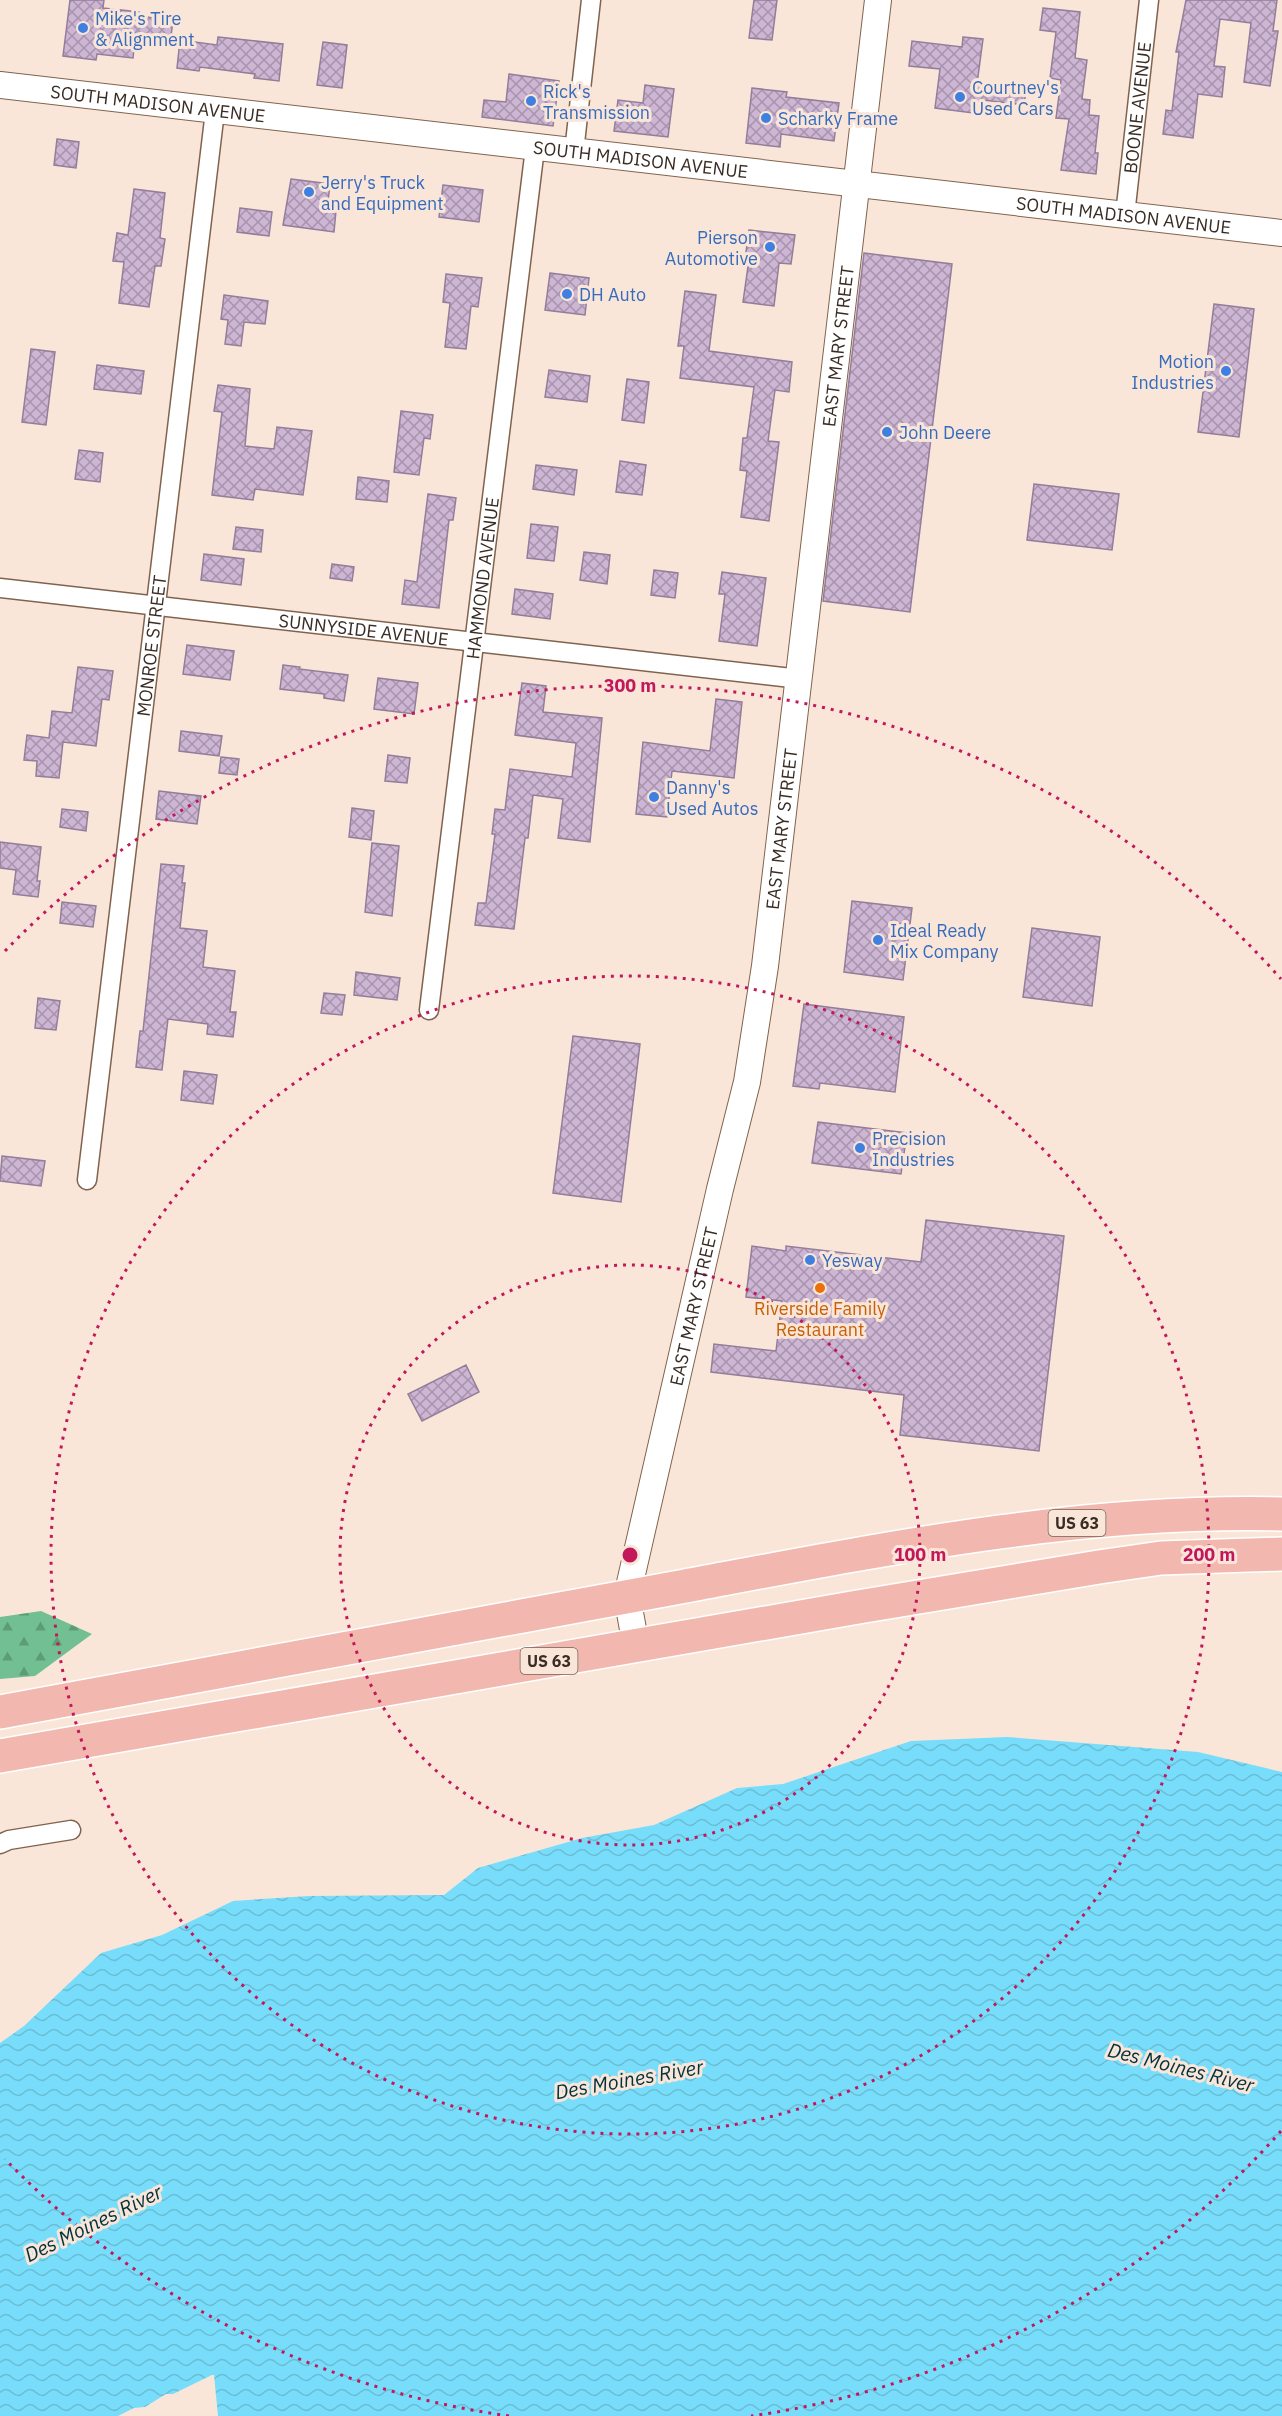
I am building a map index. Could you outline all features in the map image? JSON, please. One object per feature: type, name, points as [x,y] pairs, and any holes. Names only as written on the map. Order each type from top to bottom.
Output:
[{"type":"highway","name":"US 63","points":[[0,1712],[873,1551],[1035,1528],[1142,1516],[1282,1514]]},
{"type":"highway","name":"US 63","points":[[0,1756],[1109,1566],[1161,1558],[1282,1554]]},
{"type":"main road","name":"EAST MARY STREET","points":[[636,1646],[627,1596],[720,1189],[747,1082],[765,966],[878,0]]},
{"type":"main road","name":"SOUTH MADISON AVENUE","points":[[0,85],[1282,233]]},
{"type":"street","points":[[574,152],[591,0]]},
{"type":"street","name":"BOONE AVENUE","points":[[1125,215],[1149,0]]},
{"type":"street","name":"MONROE STREET","points":[[87,1180],[215,111]]},
{"type":"street","name":"HAMMOND AVENUE","points":[[429,1010],[535,148]]},
{"type":"street","name":"SUNNYSIDE AVENUE","points":[[0,588],[800,679]]},
{"type":"street","points":[[0,1844],[9,1840],[71,1830]]},
{"type":"green space","points":[[41,1611],[92,1634],[35,1676],[0,1679],[0,1617]]},
{"type":"water","name":"Des Moines River","points":[[1007,1737],[1198,1752],[1282,1772],[1282,2416],[218,2416],[214,2375],[212,2375],[173,2394],[166,2394],[145,2407],[134,2408],[118,2416],[0,2416],[0,2043],[24,2026],[101,1953],[162,1935],[233,1901],[309,1896],[444,1895],[478,1868],[582,1838],[654,1825],[737,1788],[783,1784],[911,1741]]},
{"type":"building","points":[[70,0],[104,0],[103,8],[139,12],[138,16],[173,20],[170,45],[135,40],[133,58],[97,54],[96,60],[63,56]]},
{"type":"building","points":[[754,0],[777,0],[772,40],[749,38]]},
{"type":"building","points":[[1186,0],[1277,0],[1273,31],[1278,31],[1270,86],[1244,82],[1251,23],[1220,19],[1214,66],[1225,67],[1222,97],[1198,94],[1193,138],[1163,134],[1166,110],[1172,111],[1179,52],[1176,52]]},
{"type":"building","points":[[1043,8],[1080,12],[1075,58],[1087,60],[1082,99],[1090,100],[1089,115],[1099,116],[1095,153],[1098,153],[1096,174],[1061,170],[1069,119],[1056,118],[1061,80],[1050,78],[1056,32],[1040,30]]},
{"type":"building","points":[[218,37],[283,44],[279,81],[254,78],[255,74],[200,67],[199,71],[177,68],[180,40],[217,45]]},
{"type":"building","points":[[963,37],[983,39],[977,84],[1026,90],[1024,105],[983,100],[981,114],[935,108],[940,69],[909,66],[912,41],[962,47]]},
{"type":"building","points":[[323,42],[347,45],[342,88],[317,85]]},
{"type":"building","name":"Rick's Transmission","points":[[509,74],[559,81],[553,126],[482,117],[484,100],[506,102]]},
{"type":"building","points":[[645,85],[674,89],[668,137],[614,131],[618,100],[643,103]]},
{"type":"building","points":[[752,88],[787,92],[786,97],[839,103],[834,141],[781,134],[780,147],[746,143]]},
{"type":"building","points":[[57,139],[79,142],[76,168],[54,165]]},
{"type":"building","points":[[291,179],[330,184],[327,210],[336,211],[334,232],[283,225]]},
{"type":"building","points":[[443,185],[483,190],[479,222],[439,217]]},
{"type":"building","points":[[134,189],[165,193],[160,238],[165,239],[161,266],[155,266],[149,307],[119,303],[124,262],[113,261],[117,233],[128,235]]},
{"type":"building","points":[[240,208],[272,212],[269,236],[237,232]]},
{"type":"building","points":[[749,230],[795,235],[791,264],[779,263],[774,306],[743,302],[749,259],[745,259]]},
{"type":"building","name":"John Deere","points":[[864,253],[952,264],[910,612],[823,601]]},
{"type":"building","name":"DH Auto","points":[[550,273],[589,278],[585,315],[545,310]]},
{"type":"building","points":[[446,274],[482,278],[478,307],[471,306],[466,349],[445,347],[450,303],[443,302]]},
{"type":"building","points":[[685,291],[716,295],[709,351],[792,362],[789,392],[775,390],[768,441],[779,442],[769,521],[741,517],[747,471],[740,470],[743,438],[747,438],[754,387],[680,378],[684,346],[678,346]]},
{"type":"building","points":[[224,295],[268,301],[265,324],[244,322],[241,346],[225,344],[228,320],[221,319]]},
{"type":"building","name":"Motion Industries","points":[[1214,304],[1254,309],[1239,437],[1198,432]]},
{"type":"building","points":[[31,349],[55,352],[46,425],[22,422]]},
{"type":"building","points":[[97,365],[144,371],[141,394],[94,389]]},
{"type":"building","points":[[549,370],[590,376],[587,402],[545,397]]},
{"type":"building","points":[[627,379],[649,382],[644,423],[622,420]]},
{"type":"building","points":[[218,385],[250,389],[245,446],[274,449],[277,427],[312,431],[303,495],[255,489],[253,500],[212,495],[222,412],[214,411]]},
{"type":"building","points":[[401,411],[433,415],[430,439],[424,438],[419,475],[394,472]]},
{"type":"building","points":[[79,450],[103,453],[100,482],[75,479]]},
{"type":"building","points":[[620,461],[646,465],[642,495],[616,492]]},
{"type":"building","points":[[536,465],[577,470],[574,495],[533,489]]},
{"type":"building","points":[[358,477],[389,481],[387,502],[356,499]]},
{"type":"building","points":[[1034,484],[1119,494],[1112,550],[1027,540]]},
{"type":"building","points":[[428,494],[456,498],[453,520],[449,520],[439,608],[402,604],[405,580],[417,582]]},
{"type":"building","points":[[531,524],[558,527],[554,561],[527,558]]},
{"type":"building","points":[[236,527],[263,530],[261,552],[233,549]]},
{"type":"building","points":[[584,552],[610,555],[607,584],[580,580]]},
{"type":"building","points":[[204,554],[244,559],[241,585],[201,580]]},
{"type":"building","points":[[332,564],[354,567],[352,581],[330,578]]},
{"type":"building","points":[[654,570],[678,573],[675,598],[651,595]]},
{"type":"building","points":[[722,572],[766,578],[757,646],[719,641],[725,594],[719,594]]},
{"type":"building","points":[[515,589],[553,594],[550,619],[512,614]]},
{"type":"building","points":[[187,645],[234,651],[230,680],[183,674]]},
{"type":"building","points":[[283,665],[348,675],[344,701],[324,698],[324,694],[280,689]]},
{"type":"building","points":[[78,667],[113,671],[109,700],[102,699],[96,746],[63,742],[59,778],[36,776],[37,761],[24,760],[27,735],[49,738],[52,711],[72,713]]},
{"type":"building","points":[[378,678],[418,683],[414,714],[374,709]]},
{"type":"building","points":[[522,683],[546,686],[543,712],[602,718],[590,842],[558,838],[563,799],[533,795],[528,838],[525,838],[514,929],[475,925],[478,903],[486,903],[495,834],[492,834],[495,809],[505,810],[510,769],[572,777],[576,743],[515,735]]},
{"type":"building","points":[[716,699],[742,702],[734,778],[672,771],[667,817],[636,814],[643,742],[710,751]]},
{"type":"building","points":[[181,731],[222,736],[219,756],[179,751]]},
{"type":"building","points":[[388,755],[410,758],[407,783],[385,781]]},
{"type":"building","points":[[221,757],[239,759],[237,775],[219,773]]},
{"type":"building","points":[[159,791],[201,796],[197,824],[156,819]]},
{"type":"building","points":[[352,808],[374,811],[371,840],[349,837]]},
{"type":"building","points":[[62,809],[88,812],[86,831],[60,827]]},
{"type":"building","points":[[0,842],[41,847],[37,881],[40,881],[38,897],[13,894],[16,870],[0,868]]},
{"type":"building","points":[[372,843],[399,846],[392,916],[365,912]]},
{"type":"building","points":[[161,864],[184,866],[182,883],[185,883],[180,928],[207,931],[203,967],[235,971],[230,1012],[236,1012],[233,1037],[207,1034],[208,1024],[168,1019],[162,1070],[136,1067],[140,1031],[143,1031]]},
{"type":"building","name":"Ideal Ready Mix Company","points":[[852,901],[912,908],[903,980],[844,972]]},
{"type":"building","points":[[62,902],[96,906],[93,927],[60,923]]},
{"type":"building","points":[[1032,928],[1100,937],[1092,1006],[1023,997]]},
{"type":"building","points":[[356,972],[400,978],[397,1000],[354,995]]},
{"type":"building","points":[[324,993],[345,995],[342,1015],[321,1013]]},
{"type":"building","points":[[38,998],[60,1001],[56,1030],[35,1028]]},
{"type":"building","points":[[804,1004],[904,1017],[895,1092],[820,1083],[819,1089],[793,1086]]},
{"type":"building","points":[[573,1036],[640,1044],[621,1202],[553,1193]]},
{"type":"building","points":[[184,1071],[217,1075],[213,1104],[181,1100]]},
{"type":"building","name":"Precision Industries","points":[[818,1122],[907,1133],[901,1174],[812,1163]]},
{"type":"building","points":[[2,1156],[45,1161],[41,1186],[0,1181]]},
{"type":"building","points":[[926,1220],[1064,1236],[1039,1451],[900,1435],[904,1395],[711,1372],[714,1344],[776,1351],[782,1301],[746,1297],[752,1246],[786,1251],[786,1246],[921,1262]]},
{"type":"building","points":[[466,1365],[479,1392],[422,1421],[408,1394]]},
{"type":"place","name":"Mike's Tire & Alignment","points":[[83,28]]},
{"type":"place","name":"Courtney's Used Cars","points":[[960,97]]},
{"type":"place","name":"Rick's Transmission","points":[[531,101]]},
{"type":"place","name":"Scharky Frame","points":[[766,118]]},
{"type":"place","name":"Jerry's Truck and Equipment","points":[[309,192]]},
{"type":"place","name":"Pierson Automotive","points":[[770,247]]},
{"type":"place","name":"DH Auto","points":[[567,294]]},
{"type":"place","name":"Motion Industries","points":[[1226,371]]},
{"type":"place","name":"John Deere","points":[[887,432]]},
{"type":"place","name":"Danny's Used Autos","points":[[654,797]]},
{"type":"place","name":"Ideal Ready Mix Company","points":[[878,940]]},
{"type":"place","name":"Precision Industries","points":[[860,1148]]},
{"type":"place","name":"Yesway","points":[[810,1260]]},
{"type":"place","name":"Riverside Family Restaurant","points":[[820,1288]]}]
